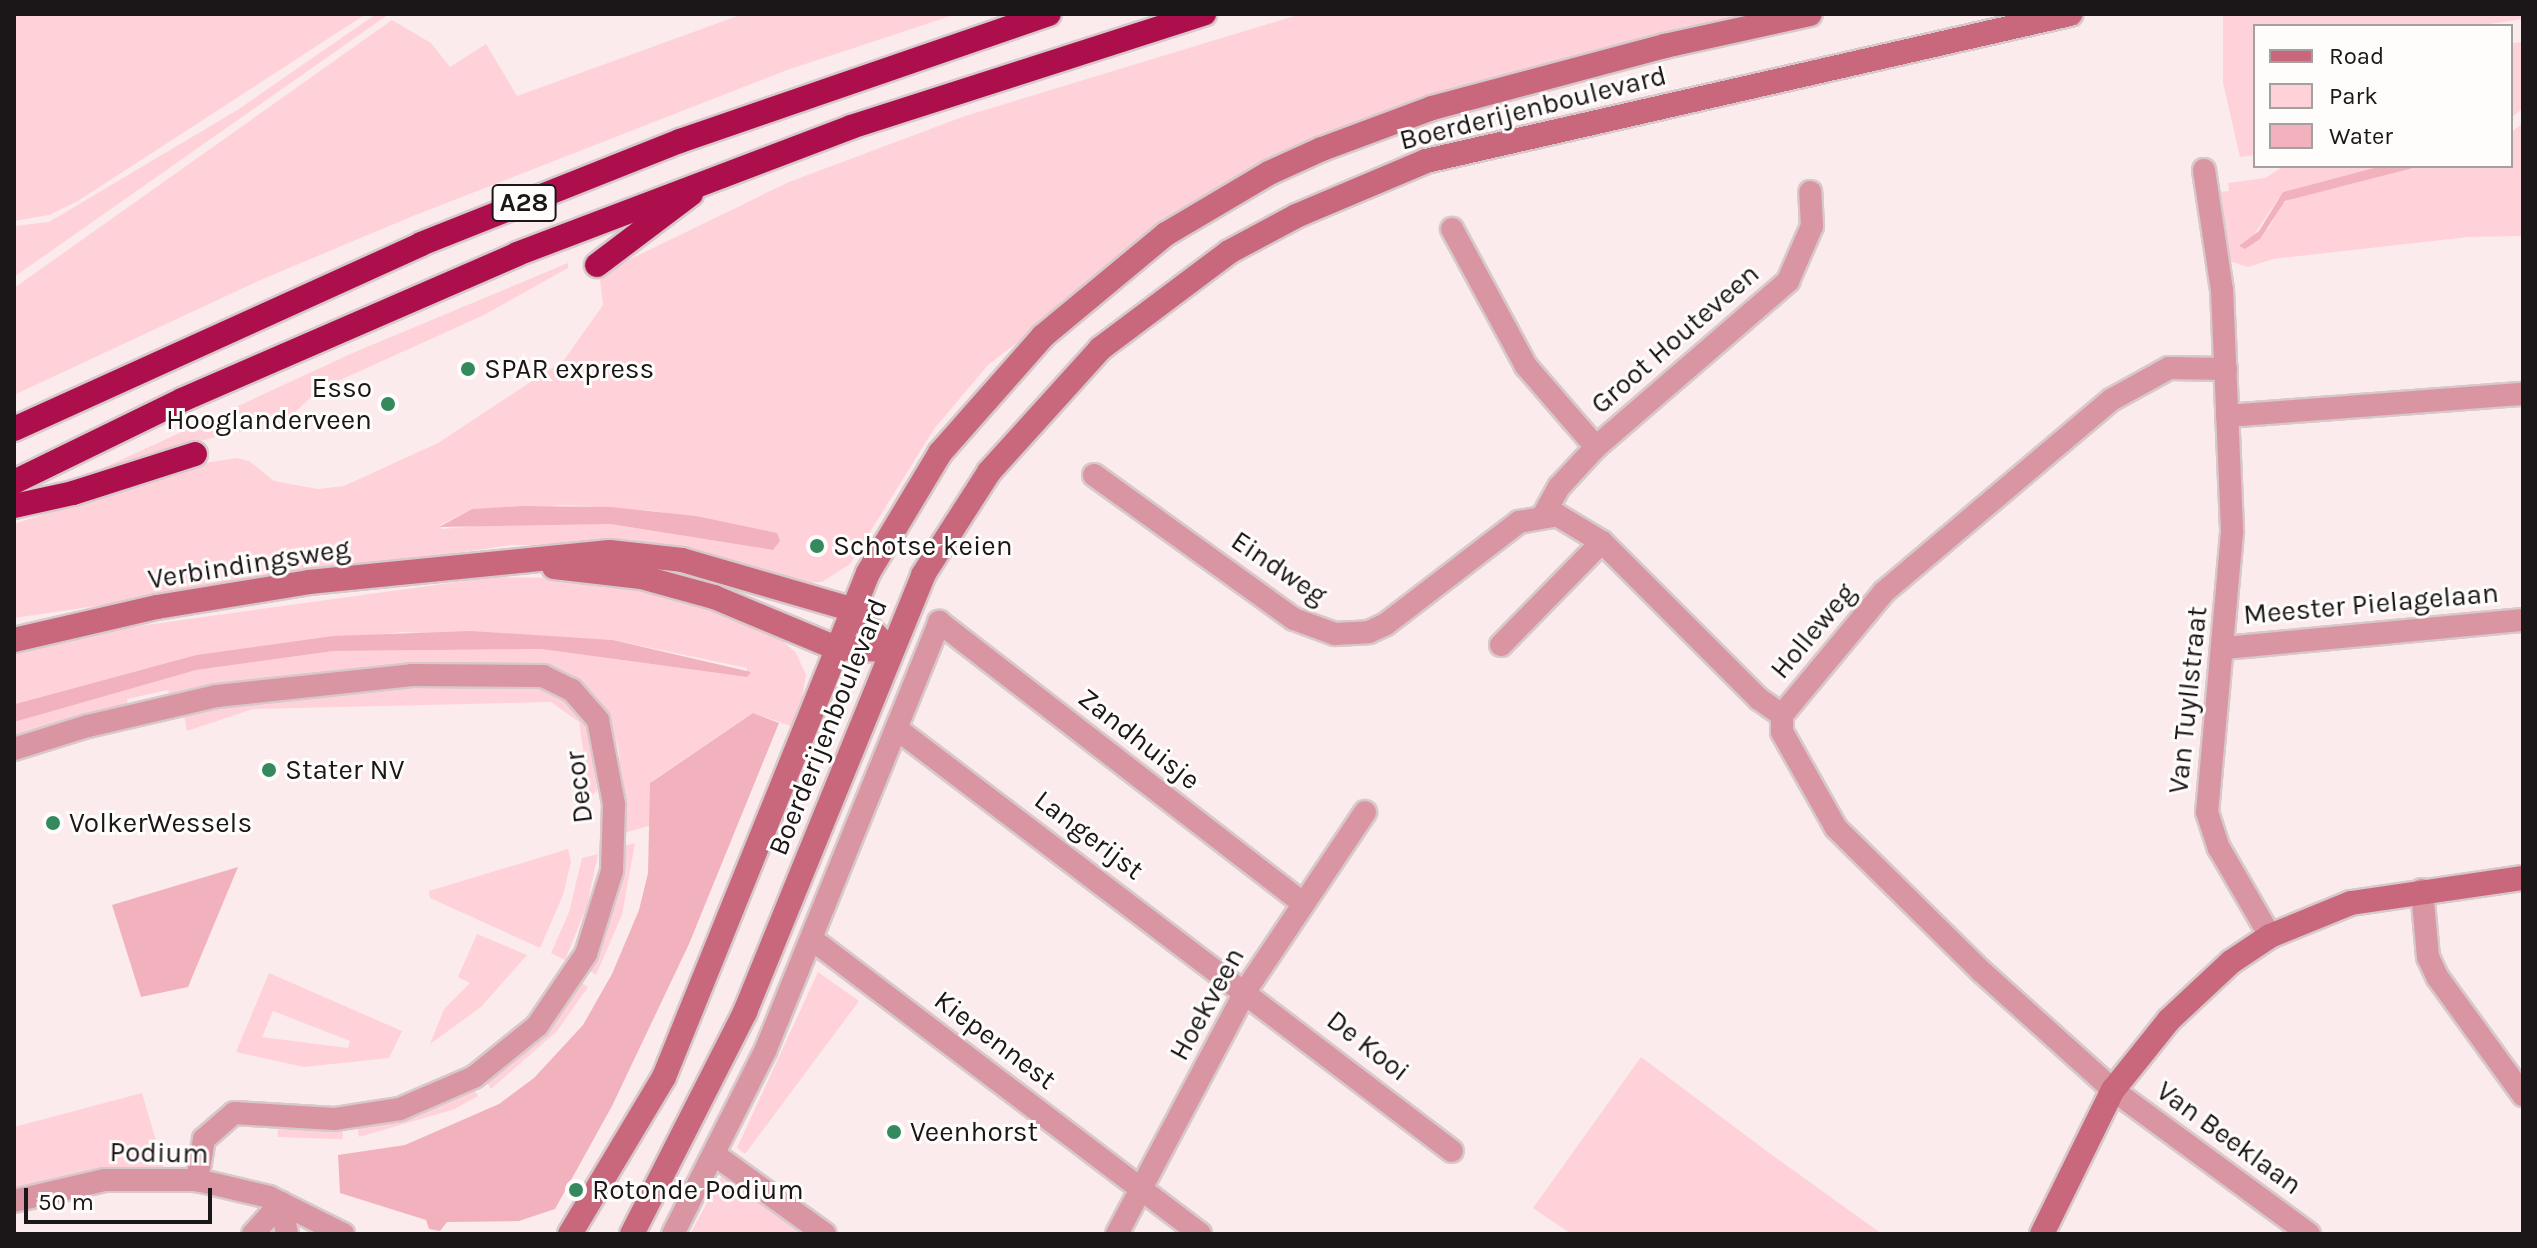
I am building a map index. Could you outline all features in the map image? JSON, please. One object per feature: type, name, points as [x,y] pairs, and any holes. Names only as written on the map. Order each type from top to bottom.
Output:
[{"type":"highway","name":"A28","points":[[14,429],[379,263],[579,181],[695,135],[1049,14]]},
{"type":"highway","name":"A28","points":[[14,482],[352,324],[712,178],[851,127],[1204,14]]},
{"type":"highway","name":"A28","points":[[597,265],[712,178]]},
{"type":"highway","points":[[14,506],[73,493],[195,454]]},
{"type":"main road","name":"Boerderijenboulevard","points":[[570,1234],[664,1077],[851,609],[940,453],[994,387],[1122,266],[1217,201],[1322,149],[1432,108],[1665,46],[1810,14]]},
{"type":"main road","name":"Boerderijenboulevard","points":[[632,1234],[745,1012],[923,575],[955,523],[1023,430],[1070,378],[1184,282],[1296,216],[1426,161],[2070,14]]},
{"type":"main road","name":"Verbindingsweg","points":[[14,640],[173,605],[496,560],[610,552],[682,560],[851,609]]},
{"type":"main road","name":"Verbindingsweg","points":[[496,560],[641,577],[714,597],[836,648],[890,650]]},
{"type":"main road","points":[[851,609],[890,650]]},
{"type":"main road","points":[[2042,1234],[2113,1090],[2197,991],[2270,936],[2351,903],[2422,890],[2523,878]]},
{"type":"street","name":"Van Tuyllstraat","points":[[2204,170],[2216,232],[2226,369],[2232,533],[2225,648],[2207,771],[2207,812],[2219,848],[2270,936]]},
{"type":"street","name":"Groot Houteveen","points":[[1544,514],[1559,487],[1596,447],[1788,281],[1812,226],[1810,192]]},
{"type":"street","points":[[1452,229],[1526,366],[1596,447]]},
{"type":"street","name":"Holleweg","points":[[2113,1090],[1844,838],[1789,748],[1782,715],[1916,561],[2111,400],[2169,368],[2226,369]]},
{"type":"street","points":[[2227,416],[2523,394]]},
{"type":"street","name":"Eindweg","points":[[1094,475],[1294,619],[1335,634],[1386,624],[1503,532],[1544,514]]},
{"type":"street","points":[[1544,514],[1573,521],[1602,542],[1759,699],[1782,715]]},
{"type":"street","points":[[1501,645],[1602,542]]},
{"type":"street","name":"Meester Pielagelaan","points":[[2225,648],[2523,620]]},
{"type":"street","name":"Zandhuisje","points":[[897,729],[939,622],[1302,903]]},
{"type":"street","name":"Decor","points":[[14,749],[217,696],[399,675],[543,676],[572,690],[598,720],[614,804],[609,885],[586,954],[537,1026],[461,1084],[400,1109],[334,1119],[234,1113],[204,1139],[197,1180]]},
{"type":"street","points":[[673,1234],[715,1155],[813,940],[897,729]]},
{"type":"street","name":"Langerijst","points":[[897,729],[1246,990]]},
{"type":"street","name":"Hoekveen","points":[[1117,1234],[1246,990],[1365,812]]},
{"type":"street","points":[[2422,890],[2428,957],[2438,978],[2523,1095]]},
{"type":"street","name":"Kiepennest","points":[[813,940],[1200,1234]]},
{"type":"street","name":"De Kooi","points":[[1246,990],[1452,1151]]},
{"type":"street","name":"Van Beeklaan","points":[[2113,1090],[2309,1234]]},
{"type":"street","points":[[715,1155],[825,1234]]},
{"type":"street","name":"Podium","points":[[14,1201],[105,1180],[197,1180],[281,1203],[343,1234]]},
{"type":"street","points":[[253,1234],[281,1203]]},
{"type":"street","points":[[281,1203],[287,1234]]},
{"type":"green space","points":[[14,14],[366,14],[78,201],[49,215],[14,221]]},
{"type":"green space","points":[[376,14],[389,14],[14,277],[14,226],[49,222],[239,109]]},
{"type":"green space","points":[[743,14],[957,14],[787,70],[413,216],[258,281],[14,395],[14,288],[392,20],[431,43],[450,67],[486,44],[517,96]]},
{"type":"green space","points":[[1301,14],[1790,14],[1376,121],[1057,312],[988,365],[934,429],[850,564],[822,582],[797,583],[724,561],[595,545],[512,545],[14,618],[14,524],[199,464],[237,458],[249,461],[274,481],[318,489],[344,486],[438,443],[564,360],[603,305],[600,280],[612,268],[789,182],[965,116]],"holes":[[[567,505],[655,511],[777,533],[773,550],[610,524],[524,522],[442,529],[440,525],[472,509]]]},
{"type":"green space","points":[[2223,14],[2523,14],[2523,19],[2489,24],[2253,24],[2253,155],[2240,157],[2223,83]]},
{"type":"green space","points":[[2523,42],[2523,108],[2513,116],[2513,43]]},
{"type":"green space","points":[[2523,123],[2523,236],[2468,237],[2273,259],[2248,267],[2229,261],[2219,192],[2229,191],[2228,183],[2265,178],[2281,168],[2373,168],[2283,192],[2253,236],[2269,228],[2281,204],[2295,198],[2413,168],[2513,168],[2513,130]]},
{"type":"green space","points":[[568,263],[568,268],[484,315],[318,390],[277,430],[232,432],[99,470],[355,352]]},
{"type":"green space","points":[[493,577],[563,578],[632,588],[706,607],[777,636],[796,653],[806,675],[797,728],[753,713],[652,781],[652,825],[624,833],[619,752],[608,712],[574,682],[385,668],[319,673],[171,698],[168,690],[127,699],[128,707],[14,741],[14,722],[131,686],[196,670],[334,651],[541,649],[747,677],[747,668],[613,640],[402,632],[196,655],[14,704],[14,654],[131,627]]},
{"type":"green space","points":[[381,684],[547,688],[571,701],[588,724],[597,791],[590,797],[579,722],[551,702],[253,709],[187,731],[184,715],[189,709]]},
{"type":"green space","points":[[635,843],[622,915],[596,975],[587,969],[610,914],[624,846]]},
{"type":"green space","points":[[568,849],[571,862],[563,895],[540,948],[430,898],[429,891]]},
{"type":"green space","points":[[598,854],[587,906],[565,960],[551,953],[569,912],[582,858]]},
{"type":"green space","points":[[477,934],[527,955],[481,1007],[430,1044],[444,1009],[470,983],[458,977]]},
{"type":"green space","points":[[818,972],[859,1001],[745,1154],[737,1148]]},
{"type":"green space","points":[[269,973],[402,1031],[389,1058],[304,1067],[236,1052]],"holes":[[[273,1011],[350,1041],[348,1048],[262,1037]]]},
{"type":"green space","points":[[580,982],[588,987],[557,1031],[491,1089],[485,1079],[563,1007]]},
{"type":"green space","points":[[1641,1057],[1882,1234],[1571,1234],[1533,1208]]},
{"type":"green space","points":[[472,1087],[478,1096],[455,1109],[359,1137],[357,1125]]},
{"type":"green space","points":[[142,1093],[164,1168],[14,1191],[14,1127]]},
{"type":"green space","points":[[278,1125],[343,1127],[343,1139],[278,1137]]},
{"type":"green space","points":[[724,1172],[791,1224],[797,1220],[816,1234],[690,1234]]},
{"type":"water","points":[[2373,168],[2413,168],[2285,201],[2260,239],[2245,249],[2239,246],[2259,231],[2283,192]]},
{"type":"water","points":[[611,507],[696,516],[777,533],[780,541],[773,550],[610,524],[439,527],[472,509]]},
{"type":"water","points":[[471,631],[613,640],[751,672],[747,677],[541,649],[334,651],[196,670],[14,722],[15,704],[196,655],[333,636]]},
{"type":"water","points":[[753,713],[779,723],[689,944],[612,1106],[555,1209],[519,1221],[447,1222],[440,1231],[429,1229],[426,1220],[340,1193],[338,1155],[405,1145],[499,1104],[534,1078],[583,1025],[612,974],[639,910],[648,873],[650,783]]},
{"type":"water","points":[[238,867],[188,987],[141,997],[112,905]]},
{"type":"place","name":"SPAR express","points":[[468,369]]},
{"type":"place","name":"Esso Hooglanderveen","points":[[388,404]]},
{"type":"place","name":"Schotse keien","points":[[817,546]]},
{"type":"place","name":"Stater NV","points":[[269,770]]},
{"type":"place","name":"VolkerWessels","points":[[53,823]]},
{"type":"place","name":"Veenhorst","points":[[894,1132]]},
{"type":"place","name":"Rotonde Podium","points":[[576,1190]]}]
